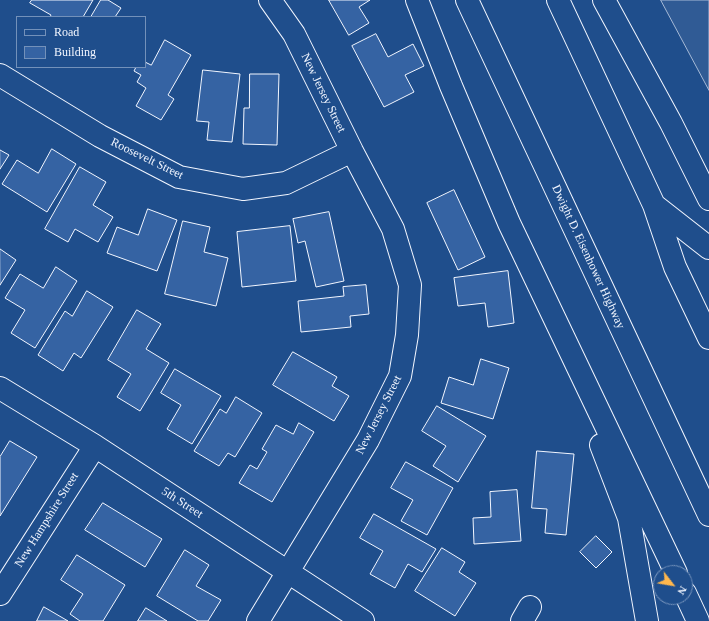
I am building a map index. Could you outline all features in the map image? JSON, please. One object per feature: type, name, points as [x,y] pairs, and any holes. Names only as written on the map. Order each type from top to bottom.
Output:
[{"type":"main road","name":"New Jersey Street","points":[[258,621],[368,440],[400,376],[407,335],[410,285],[394,229],[352,151],[294,34],[270,0]]},
{"type":"main road","points":[[417,0],[451,86],[509,223],[672,565]]},
{"type":"main road","name":"Dwight D. Eisenhower Highway","points":[[467,0],[709,515]]},
{"type":"main road","points":[[558,0],[654,205],[675,267],[709,338]]},
{"type":"main road","points":[[604,0],[671,123],[709,199]]},
{"type":"main road","name":"Roosevelt Street","points":[[0,75],[100,136],[180,177],[243,189],[286,183],[352,151]]},
{"type":"main road","points":[[654,205],[709,248]]},
{"type":"main road","name":"5th Street","points":[[0,388],[94,446],[363,621]]},
{"type":"main road","points":[[598,408],[600,442],[629,518],[647,621]]},
{"type":"main road","name":"New Hampshire Street","points":[[0,594],[94,446]]},
{"type":"main road","points":[[691,605],[698,621]]},
{"type":"shaded area","points":[[661,0],[709,0],[709,90]]},
{"type":"building","points":[[32,0],[93,0],[84,16],[50,16],[30,3]]},
{"type":"building","points":[[101,0],[108,0],[121,8],[116,16],[92,16]]},
{"type":"building","points":[[329,0],[370,0],[359,7],[369,23],[349,35]]},
{"type":"building","points":[[376,34],[388,57],[413,44],[424,66],[405,75],[414,92],[384,107],[352,46]]},
{"type":"building","points":[[165,40],[191,55],[168,95],[174,99],[161,120],[136,106],[146,88],[137,82],[141,75],[134,71],[136,68],[146,68],[146,62],[151,65]]},
{"type":"building","points":[[203,70],[240,74],[232,142],[207,140],[209,122],[197,121]]},
{"type":"building","points":[[250,74],[279,74],[277,145],[243,144],[244,108],[249,108]]},
{"type":"building","points":[[52,149],[76,164],[47,212],[2,184],[17,160],[38,173]]},
{"type":"building","points":[[0,150],[9,155],[0,169]]},
{"type":"building","points":[[80,167],[106,182],[93,205],[113,217],[98,242],[75,229],[68,242],[45,229]]},
{"type":"building","points":[[454,190],[485,257],[458,270],[427,203]]},
{"type":"building","points":[[148,209],[177,220],[157,271],[107,253],[117,227],[138,235]]},
{"type":"building","points":[[329,212],[344,281],[316,287],[305,241],[298,243],[293,219]]},
{"type":"building","points":[[183,221],[210,227],[204,252],[228,258],[216,306],[165,294]]},
{"type":"building","points":[[290,226],[296,281],[242,287],[237,232]]},
{"type":"building","points":[[0,249],[16,260],[0,285]]},
{"type":"building","points":[[56,267],[77,281],[35,348],[11,333],[25,310],[5,298],[20,274],[43,288]]},
{"type":"building","points":[[508,271],[514,323],[488,327],[485,303],[458,306],[454,278]]},
{"type":"building","points":[[366,285],[369,314],[350,316],[351,327],[301,332],[298,301],[344,296],[343,287]]},
{"type":"building","points":[[87,291],[113,307],[81,358],[74,353],[63,371],[38,355],[65,311],[72,316]]},
{"type":"building","points":[[137,310],[161,324],[146,349],[169,363],[140,411],[117,397],[131,374],[108,360]]},
{"type":"building","points":[[293,352],[337,377],[332,386],[349,396],[334,421],[273,385]]},
{"type":"building","points":[[481,359],[509,368],[493,419],[441,403],[449,377],[473,385]]},
{"type":"building","points":[[175,369],[221,396],[192,444],[167,429],[181,405],[161,393]]},
{"type":"building","points":[[236,397],[262,413],[235,457],[228,453],[219,466],[194,451],[220,409],[226,413]]},
{"type":"building","points":[[437,406],[486,436],[458,482],[433,466],[446,446],[422,431]]},
{"type":"building","points":[[299,423],[314,432],[272,502],[239,483],[250,465],[257,469],[267,452],[262,449],[276,425],[293,434]]},
{"type":"building","points":[[10,441],[37,457],[0,516],[0,457]]},
{"type":"building","points":[[537,451],[574,454],[566,535],[545,533],[547,509],[532,508]]},
{"type":"building","points":[[406,462],[453,488],[427,535],[401,521],[413,500],[391,488]]},
{"type":"building","points":[[517,490],[521,541],[474,544],[473,518],[491,517],[490,492]]},
{"type":"building","points":[[103,503],[162,539],[145,567],[85,530]]},
{"type":"building","points":[[374,514],[436,549],[422,572],[408,564],[395,588],[370,574],[383,551],[360,538]]},
{"type":"building","points":[[596,536],[612,552],[596,568],[580,552]]},
{"type":"building","points":[[442,548],[465,562],[459,572],[476,583],[455,616],[415,591]]},
{"type":"building","points":[[185,550],[209,565],[196,586],[221,600],[208,621],[198,621],[157,596]]},
{"type":"building","points":[[77,555],[125,585],[103,621],[80,621],[70,614],[83,594],[61,580]]},
{"type":"building","points":[[44,607],[68,621],[37,621]]},
{"type":"building","points":[[146,608],[167,621],[138,621]]}]
